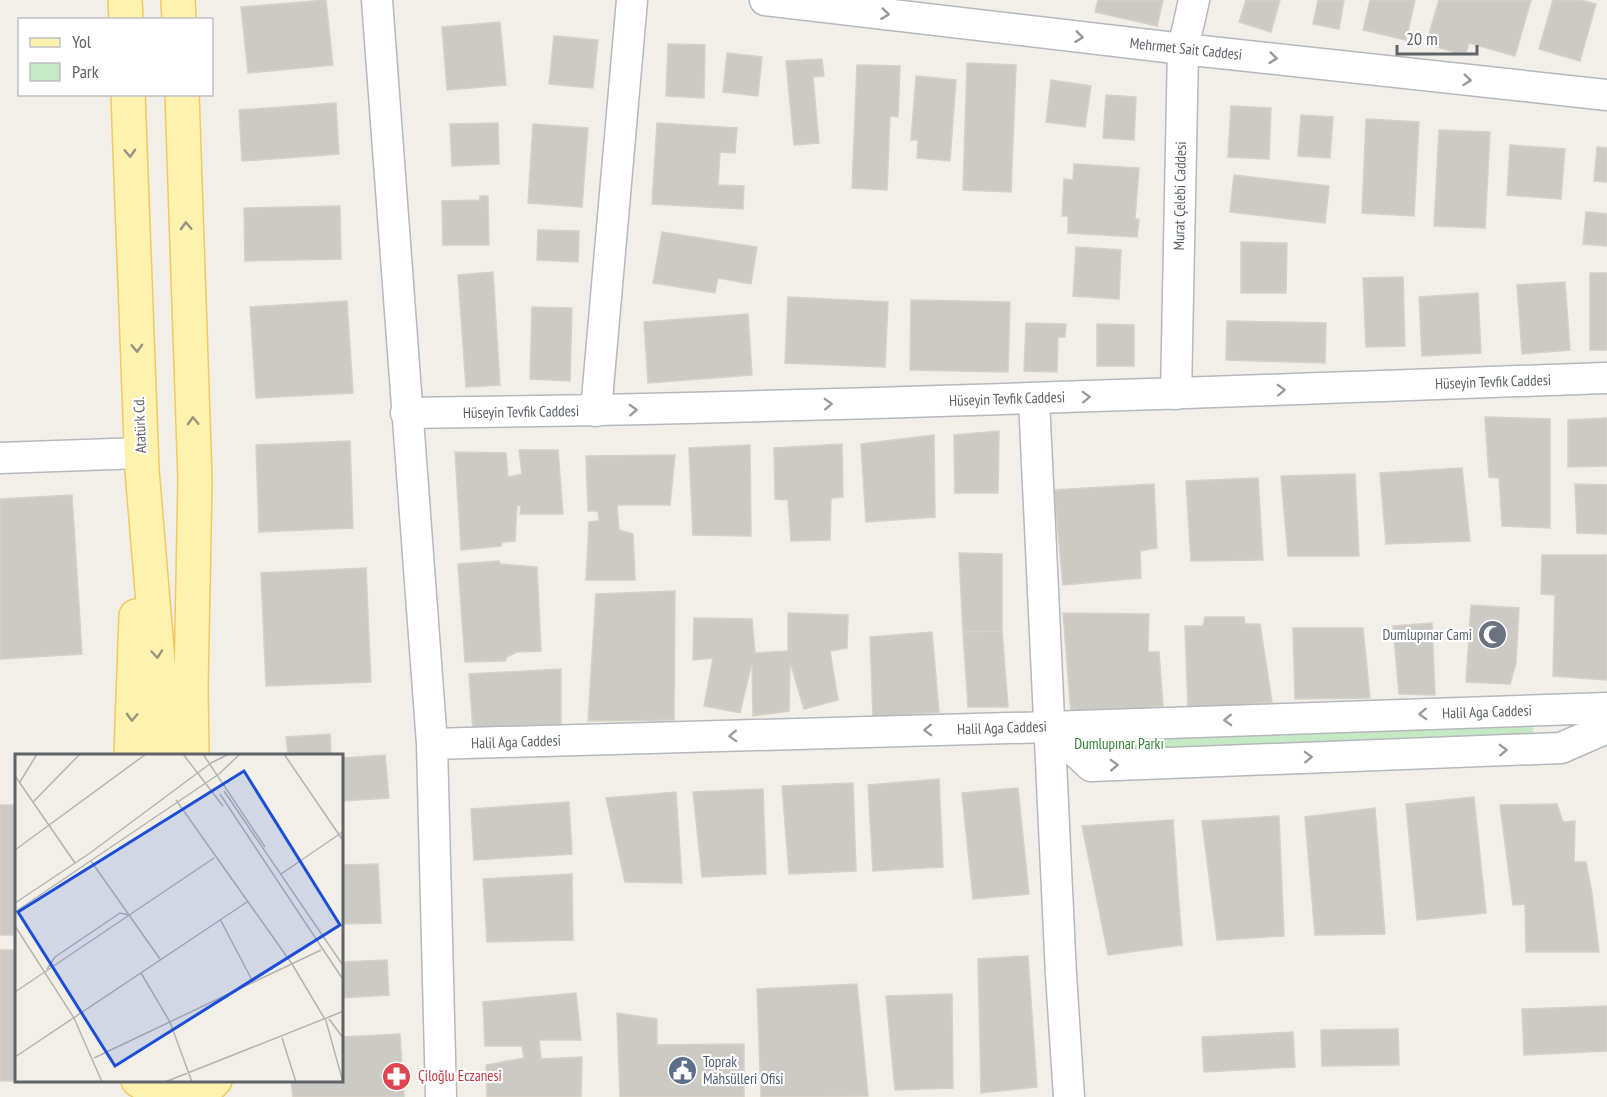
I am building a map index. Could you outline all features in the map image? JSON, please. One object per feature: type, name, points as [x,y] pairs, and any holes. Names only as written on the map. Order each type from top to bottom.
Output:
[{"type":"main road","points":[[125,0],[126,18]]},
{"type":"main road","points":[[178,0],[179,18]]},
{"type":"main road","name":"Atatürk Cd.","points":[[128,96],[141,461],[163,722],[163,754]]},
{"type":"main road","points":[[182,96],[195,480],[209,754]]},
{"type":"main road","points":[[131,754],[141,461]]},
{"type":"main road","points":[[192,754],[195,480]]},
{"type":"main road","points":[[134,1097],[136,1082]]},
{"type":"main road","points":[[139,1082],[159,1094],[177,1097]]},
{"type":"main road","points":[[184,1097],[204,1091],[213,1082]]},
{"type":"street","points":[[377,0],[432,744],[441,1097]]},
{"type":"street","points":[[596,411],[632,0]]},
{"type":"street","name":"Mehrmet Sait Caddesi","points":[[765,0],[1607,95]]},
{"type":"street","name":"Murat Çelebi Caddesi","points":[[1176,394],[1184,49],[1194,0]]},
{"type":"street","name":"Hüseyin Tevfik Caddesi","points":[[406,413],[596,411],[1034,399],[1607,378]]},
{"type":"street","points":[[1034,399],[1061,975],[1069,1097]]},
{"type":"street","points":[[0,458],[141,461]]},
{"type":"street","name":"Halil Aga Caddesi","points":[[432,744],[1049,727],[1607,708]]},
{"type":"street","points":[[1049,727],[1091,766],[1561,748],[1607,728]]},
{"type":"green space","name":"Dumlupınar Parkı","points":[[1536,711],[1530,749],[1098,765],[1096,724]]},
{"type":"building","points":[[326,0],[333,65],[248,73],[241,7]]},
{"type":"building","points":[[1098,0],[1163,0],[1157,26],[1095,12]]},
{"type":"building","points":[[1246,0],[1280,0],[1271,32],[1239,22]]},
{"type":"building","points":[[1318,0],[1344,0],[1339,29],[1313,24]]},
{"type":"building","points":[[1370,0],[1415,0],[1406,40],[1363,30]]},
{"type":"building","points":[[1439,0],[1531,0],[1515,56],[1469,43],[1465,55],[1426,44]]},
{"type":"building","points":[[1553,0],[1581,0],[1596,4],[1580,61],[1539,49]]},
{"type":"building","points":[[500,22],[506,85],[447,90],[442,27]]},
{"type":"building","points":[[554,36],[598,40],[593,88],[549,84]]},
{"type":"building","points":[[668,44],[705,45],[704,98],[666,96]]},
{"type":"building","points":[[727,53],[762,57],[758,96],[723,92]]},
{"type":"building","points":[[822,59],[824,76],[813,77],[819,143],[794,145],[786,61]]},
{"type":"building","points":[[967,63],[1016,65],[1011,192],[963,190]]},
{"type":"building","points":[[857,65],[900,66],[898,117],[890,116],[887,190],[852,188]]},
{"type":"building","points":[[916,76],[956,80],[950,161],[917,158],[918,140],[911,140]]},
{"type":"building","points":[[1051,80],[1091,86],[1085,127],[1046,122]]},
{"type":"building","points":[[1106,95],[1136,97],[1134,140],[1103,138]]},
{"type":"building","points":[[336,103],[339,154],[242,161],[239,110]]},
{"type":"building","points":[[1231,106],[1271,108],[1269,159],[1228,157]]},
{"type":"building","points":[[1301,115],[1333,117],[1330,158],[1298,156]]},
{"type":"building","points":[[1366,119],[1419,122],[1414,216],[1362,213]]},
{"type":"building","points":[[498,123],[499,164],[452,166],[450,124]]},
{"type":"building","points":[[657,123],[737,128],[735,153],[720,152],[718,185],[744,186],[743,209],[652,204]]},
{"type":"building","points":[[533,124],[588,128],[582,207],[528,203]]},
{"type":"building","points":[[1439,130],[1490,132],[1485,228],[1434,226]]},
{"type":"building","points":[[1510,145],[1565,149],[1561,199],[1507,195]]},
{"type":"building","points":[[1597,147],[1607,148],[1607,182],[1594,181]]},
{"type":"building","points":[[1074,164],[1139,168],[1135,219],[1139,219],[1137,237],[1068,233],[1068,216],[1062,216],[1064,179],[1073,180]]},
{"type":"building","points":[[1234,175],[1329,186],[1325,223],[1230,212]]},
{"type":"building","points":[[480,196],[488,196],[489,245],[443,245],[442,201],[480,200]]},
{"type":"building","points":[[340,206],[341,259],[245,261],[244,208]]},
{"type":"building","points":[[1586,212],[1607,214],[1607,246],[1583,244]]},
{"type":"building","points":[[538,230],[579,231],[578,262],[537,260]]},
{"type":"building","points":[[662,232],[757,247],[751,284],[718,278],[715,293],[653,283]]},
{"type":"building","points":[[1241,242],[1287,243],[1286,293],[1241,293]]},
{"type":"building","points":[[1076,247],[1121,250],[1119,299],[1073,296]]},
{"type":"building","points":[[493,272],[500,385],[466,387],[458,275]]},
{"type":"building","points":[[1590,273],[1607,273],[1607,350],[1590,350]]},
{"type":"building","points":[[1403,277],[1405,346],[1366,347],[1363,278]]},
{"type":"building","points":[[1565,282],[1570,350],[1522,354],[1517,285]]},
{"type":"building","points":[[1478,293],[1481,353],[1422,356],[1419,297]]},
{"type":"building","points":[[788,297],[888,302],[885,367],[785,363]]},
{"type":"building","points":[[911,300],[1010,302],[1008,372],[910,370]]},
{"type":"building","points":[[347,301],[353,393],[256,398],[250,307]]},
{"type":"building","points":[[532,307],[572,308],[570,381],[530,379]]},
{"type":"building","points":[[748,314],[752,375],[648,383],[644,322]]},
{"type":"building","points":[[1227,321],[1326,323],[1325,363],[1226,360]]},
{"type":"building","points":[[1026,323],[1066,324],[1065,337],[1058,337],[1057,372],[1024,371]]},
{"type":"building","points":[[1097,324],[1134,325],[1134,366],[1097,366]]},
{"type":"building","points":[[1485,417],[1550,419],[1550,528],[1502,526],[1499,478],[1489,477]]},
{"type":"building","points":[[1607,418],[1607,466],[1568,467],[1568,420]]},
{"type":"building","points":[[999,431],[998,493],[955,493],[954,435]]},
{"type":"building","points":[[934,435],[935,517],[866,522],[861,444]]},
{"type":"building","points":[[350,441],[353,528],[259,532],[256,445]]},
{"type":"building","points":[[842,444],[843,497],[831,498],[830,540],[791,541],[788,500],[775,499],[774,448]]},
{"type":"building","points":[[750,445],[751,536],[693,535],[689,448]]},
{"type":"building","points":[[519,450],[558,450],[563,514],[520,514],[521,505],[517,506],[515,541],[502,542],[501,546],[461,550],[455,452],[506,453],[508,477],[522,474]]},
{"type":"building","points":[[675,455],[670,505],[617,505],[619,530],[633,534],[635,580],[586,580],[589,522],[599,521],[598,511],[588,511],[586,456]]},
{"type":"building","points":[[1462,468],[1470,541],[1386,544],[1380,473]]},
{"type":"building","points":[[1355,474],[1359,556],[1288,556],[1281,476]]},
{"type":"building","points":[[1258,478],[1263,560],[1191,561],[1186,481]]},
{"type":"building","points":[[1154,484],[1157,548],[1140,551],[1141,578],[1063,585],[1054,490]]},
{"type":"building","points":[[1575,484],[1607,485],[1607,534],[1577,533]]},
{"type":"building","points":[[72,495],[82,654],[0,659],[0,499]]},
{"type":"building","points":[[959,553],[1002,554],[1002,631],[963,632]]},
{"type":"building","points":[[1542,555],[1607,555],[1607,680],[1553,676],[1555,595],[1541,594]]},
{"type":"building","points":[[499,561],[500,564],[537,567],[541,651],[517,652],[507,657],[505,661],[465,662],[458,564]]},
{"type":"building","points":[[366,568],[371,682],[266,686],[261,573]]},
{"type":"building","points":[[675,591],[674,720],[588,721],[596,594]]},
{"type":"building","name":"Dumlupınar Cami","points":[[1471,605],[1519,608],[1516,663],[1510,684],[1466,682]]},
{"type":"building","points":[[788,613],[848,615],[847,648],[830,651],[838,700],[804,709],[790,662],[789,711],[753,716],[752,662],[740,713],[704,706],[713,658],[693,660],[694,618],[752,619],[755,653],[788,651]]},
{"type":"building","points":[[1063,613],[1149,614],[1148,652],[1159,652],[1163,706],[1071,714]]},
{"type":"building","points":[[1205,617],[1244,617],[1245,624],[1260,624],[1272,702],[1188,709],[1185,626],[1203,626]]},
{"type":"building","points":[[1432,623],[1435,695],[1399,694],[1393,626]]},
{"type":"building","points":[[1293,628],[1363,628],[1370,698],[1295,699]]},
{"type":"building","points":[[1002,631],[1008,707],[968,707],[963,632]]},
{"type":"building","points":[[932,632],[939,712],[873,717],[870,637]]},
{"type":"building","points":[[561,669],[561,727],[473,730],[469,674]]},
{"type":"building","points":[[330,734],[331,754],[288,754],[286,737]]},
{"type":"building","points":[[385,755],[389,798],[344,801],[344,758]]},
{"type":"building","points":[[939,779],[943,867],[873,871],[868,785]]},
{"type":"building","points":[[853,783],[856,871],[789,874],[782,786]]},
{"type":"building","points":[[1018,788],[1029,894],[973,899],[962,793]]},
{"type":"building","points":[[763,789],[766,874],[702,877],[693,792]]},
{"type":"building","points":[[676,792],[682,883],[625,882],[606,798]]},
{"type":"building","points":[[1474,797],[1486,913],[1417,920],[1406,804]]},
{"type":"building","points":[[569,802],[572,854],[474,860],[471,809]]},
{"type":"building","points":[[1557,804],[1563,822],[1575,821],[1574,862],[1586,862],[1599,952],[1526,952],[1525,904],[1513,905],[1500,805]]},
{"type":"building","points":[[0,805],[15,805],[15,935],[0,935]]},
{"type":"building","points":[[1375,808],[1385,934],[1315,935],[1305,817]]},
{"type":"building","points":[[1279,816],[1284,936],[1217,940],[1202,821]]},
{"type":"building","points":[[1173,820],[1182,945],[1108,955],[1082,826]]},
{"type":"building","points":[[378,864],[381,923],[344,924],[344,865]]},
{"type":"building","points":[[572,874],[573,940],[487,942],[483,879]]},
{"type":"building","points":[[0,950],[15,950],[15,1081],[0,1081]]},
{"type":"building","points":[[1028,956],[1037,1087],[981,1093],[978,959]]},
{"type":"building","points":[[387,960],[389,995],[344,998],[344,962]]},
{"type":"building","points":[[857,984],[868,1096],[761,1097],[757,989]]},
{"type":"building","points":[[576,993],[581,1040],[539,1040],[541,1059],[582,1057],[581,1097],[487,1097],[486,1065],[524,1058],[522,1046],[485,1046],[483,1002]]},
{"type":"building","points":[[952,994],[953,1088],[895,1090],[886,996]]},
{"type":"building","points":[[1607,1006],[1607,1051],[1524,1055],[1522,1009]]},
{"type":"building","name":"Toprak Mahsülleri Ofisi","points":[[617,1013],[657,1019],[657,1045],[744,1044],[744,1097],[620,1097]]},
{"type":"building","points":[[1398,1029],[1399,1065],[1322,1066],[1321,1030]]},
{"type":"building","points":[[1293,1032],[1295,1067],[1204,1072],[1202,1037]]},
{"type":"building","points":[[400,1034],[404,1097],[293,1097],[291,1082],[344,1082],[344,1037]]},
{"type":"place","name":"Dumlupınar Cami","points":[[1493,635]]},
{"type":"place","name":"Toprak Mahsülleri Ofisi","points":[[682,1071]]},
{"type":"place","name":"Çiloğlu Eczanesi","points":[[397,1076]]}]
